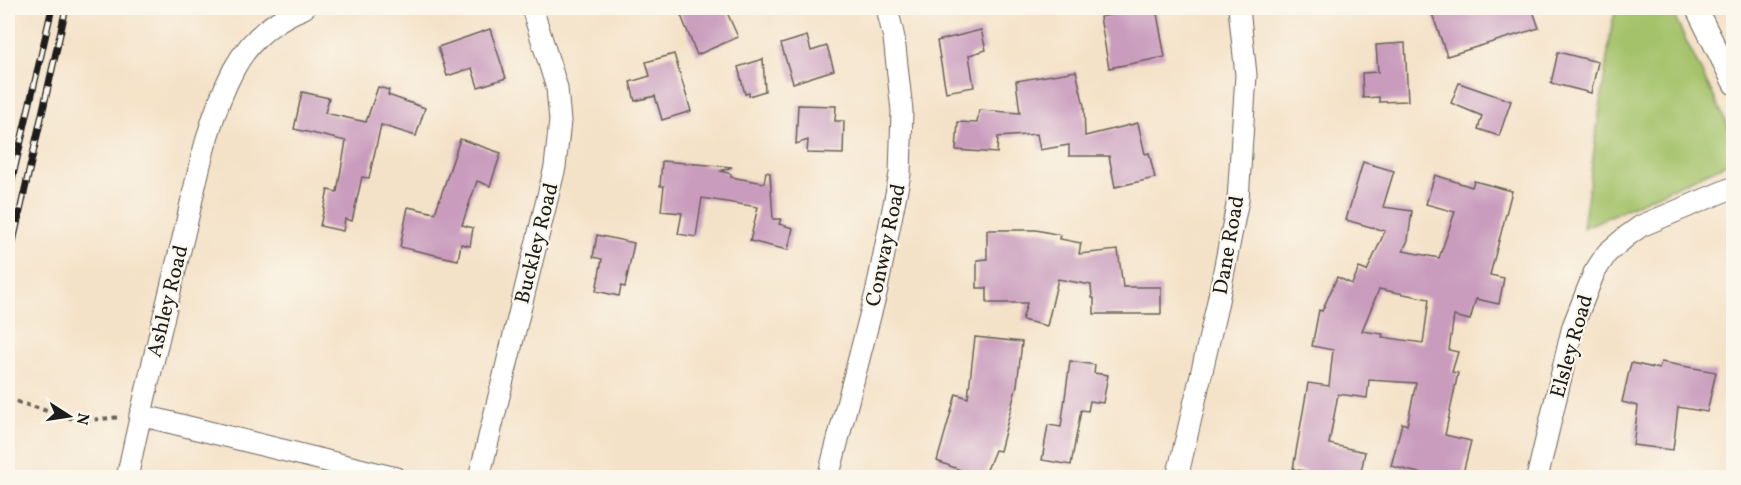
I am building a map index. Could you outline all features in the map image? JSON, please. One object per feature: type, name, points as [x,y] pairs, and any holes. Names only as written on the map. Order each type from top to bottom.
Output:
[{"type":"street","name":"Ashley Road","points":[[127,477],[210,126],[234,69],[253,41],[277,20],[304,8]]},
{"type":"street","name":"Buckley Road","points":[[479,477],[555,167],[560,121],[556,88],[532,8]]},
{"type":"street","name":"Conway Road","points":[[828,477],[877,289],[900,174],[902,111],[894,39],[887,8]]},
{"type":"street","name":"Dane Road","points":[[1177,477],[1217,306],[1238,200],[1246,75],[1239,8]]},
{"type":"street","points":[[1696,8],[1734,84]]},
{"type":"street","name":"Elsley Road","points":[[1537,477],[1573,326],[1594,273],[1607,252],[1641,226],[1734,187]]},
{"type":"street","points":[[140,415],[396,477]]},
{"type":"path","points":[[8,399],[80,421],[140,415]]},
{"type":"green space","points":[[1617,8],[1670,8],[1733,136],[1733,161],[1583,228],[1612,23]]},
{"type":"building","points":[[678,8],[725,8],[738,37],[697,55]]},
{"type":"building","points":[[1156,8],[1165,57],[1109,68],[1100,17]]},
{"type":"building","points":[[1430,8],[1532,8],[1539,28],[1447,56]]},
{"type":"building","points":[[490,29],[506,78],[478,87],[472,68],[447,76],[438,47]]},
{"type":"building","points":[[981,30],[986,50],[969,55],[974,87],[946,92],[937,41]]},
{"type":"building","points":[[807,36],[811,51],[827,46],[834,70],[793,83],[781,44]]},
{"type":"building","points":[[1405,43],[1408,101],[1379,102],[1379,97],[1363,98],[1362,73],[1378,72],[1376,45]]},
{"type":"building","points":[[1558,52],[1598,62],[1591,93],[1551,83]]},
{"type":"building","points":[[674,54],[691,111],[662,120],[655,96],[635,101],[630,82],[650,76],[646,62]]},
{"type":"building","points":[[763,59],[765,91],[749,96],[749,93],[745,94],[738,67]]},
{"type":"building","points":[[1076,71],[1084,106],[1085,136],[1138,123],[1145,154],[1149,153],[1155,178],[1115,187],[1109,156],[1069,156],[1069,145],[1040,150],[1037,134],[998,137],[997,153],[956,150],[958,122],[977,123],[979,110],[1020,113],[1016,81]]},
{"type":"building","points":[[1459,83],[1511,101],[1499,136],[1478,129],[1482,116],[1451,103]]},
{"type":"building","points":[[378,87],[389,90],[388,95],[425,108],[416,136],[381,125],[369,178],[362,177],[352,221],[345,219],[343,231],[320,226],[328,190],[337,192],[346,141],[294,129],[302,92],[329,98],[325,113],[366,122]]},
{"type":"building","points":[[798,105],[836,106],[835,121],[844,121],[843,154],[807,153],[808,140],[796,144]]},
{"type":"building","points":[[460,139],[501,153],[490,186],[477,181],[462,225],[473,228],[470,246],[461,244],[458,260],[400,247],[408,207],[435,213]]},
{"type":"building","points":[[662,161],[732,167],[721,171],[731,174],[731,177],[764,183],[766,172],[770,173],[773,219],[781,219],[779,224],[793,228],[788,250],[750,241],[758,207],[702,198],[696,237],[678,234],[682,213],[661,211],[664,186],[660,186]]},
{"type":"building","points":[[1363,162],[1394,171],[1383,207],[1412,211],[1408,240],[1403,251],[1439,258],[1455,212],[1426,204],[1435,175],[1472,187],[1474,181],[1512,191],[1490,275],[1504,278],[1499,304],[1476,299],[1470,320],[1454,316],[1449,350],[1458,352],[1452,372],[1458,373],[1445,435],[1471,441],[1462,477],[1435,477],[1391,466],[1402,423],[1407,425],[1416,383],[1369,380],[1367,398],[1338,394],[1329,444],[1365,452],[1360,477],[1324,471],[1324,475],[1293,469],[1308,383],[1329,386],[1333,350],[1312,346],[1319,310],[1322,311],[1337,277],[1352,284],[1359,268],[1367,271],[1385,231],[1346,220]],"holes":[[[1379,289],[1429,299],[1423,343],[1382,337],[1383,334],[1362,331]]]},
{"type":"building","points":[[987,230],[1036,230],[1061,235],[1060,239],[1081,243],[1079,254],[1118,250],[1123,287],[1161,287],[1161,314],[1094,314],[1091,285],[1058,279],[1047,326],[1022,320],[1027,303],[987,303],[987,288],[977,288],[977,260],[987,259]]},
{"type":"building","points":[[597,235],[634,243],[625,287],[621,286],[619,296],[596,291],[602,259],[593,257]]},
{"type":"building","points":[[975,337],[1022,342],[1017,385],[1000,451],[995,450],[984,477],[978,477],[937,461],[956,394],[968,398]]},
{"type":"building","points":[[1070,361],[1095,365],[1094,373],[1108,375],[1103,403],[1090,401],[1088,411],[1081,410],[1071,465],[1042,460],[1048,425],[1061,427]]},
{"type":"building","points":[[1661,362],[1716,372],[1707,412],[1678,407],[1673,450],[1633,445],[1638,406],[1622,402],[1631,363],[1659,369]]},
{"type":"railway","points":[[8,197],[52,8]]},
{"type":"railway","points":[[8,264],[66,8]]}]
